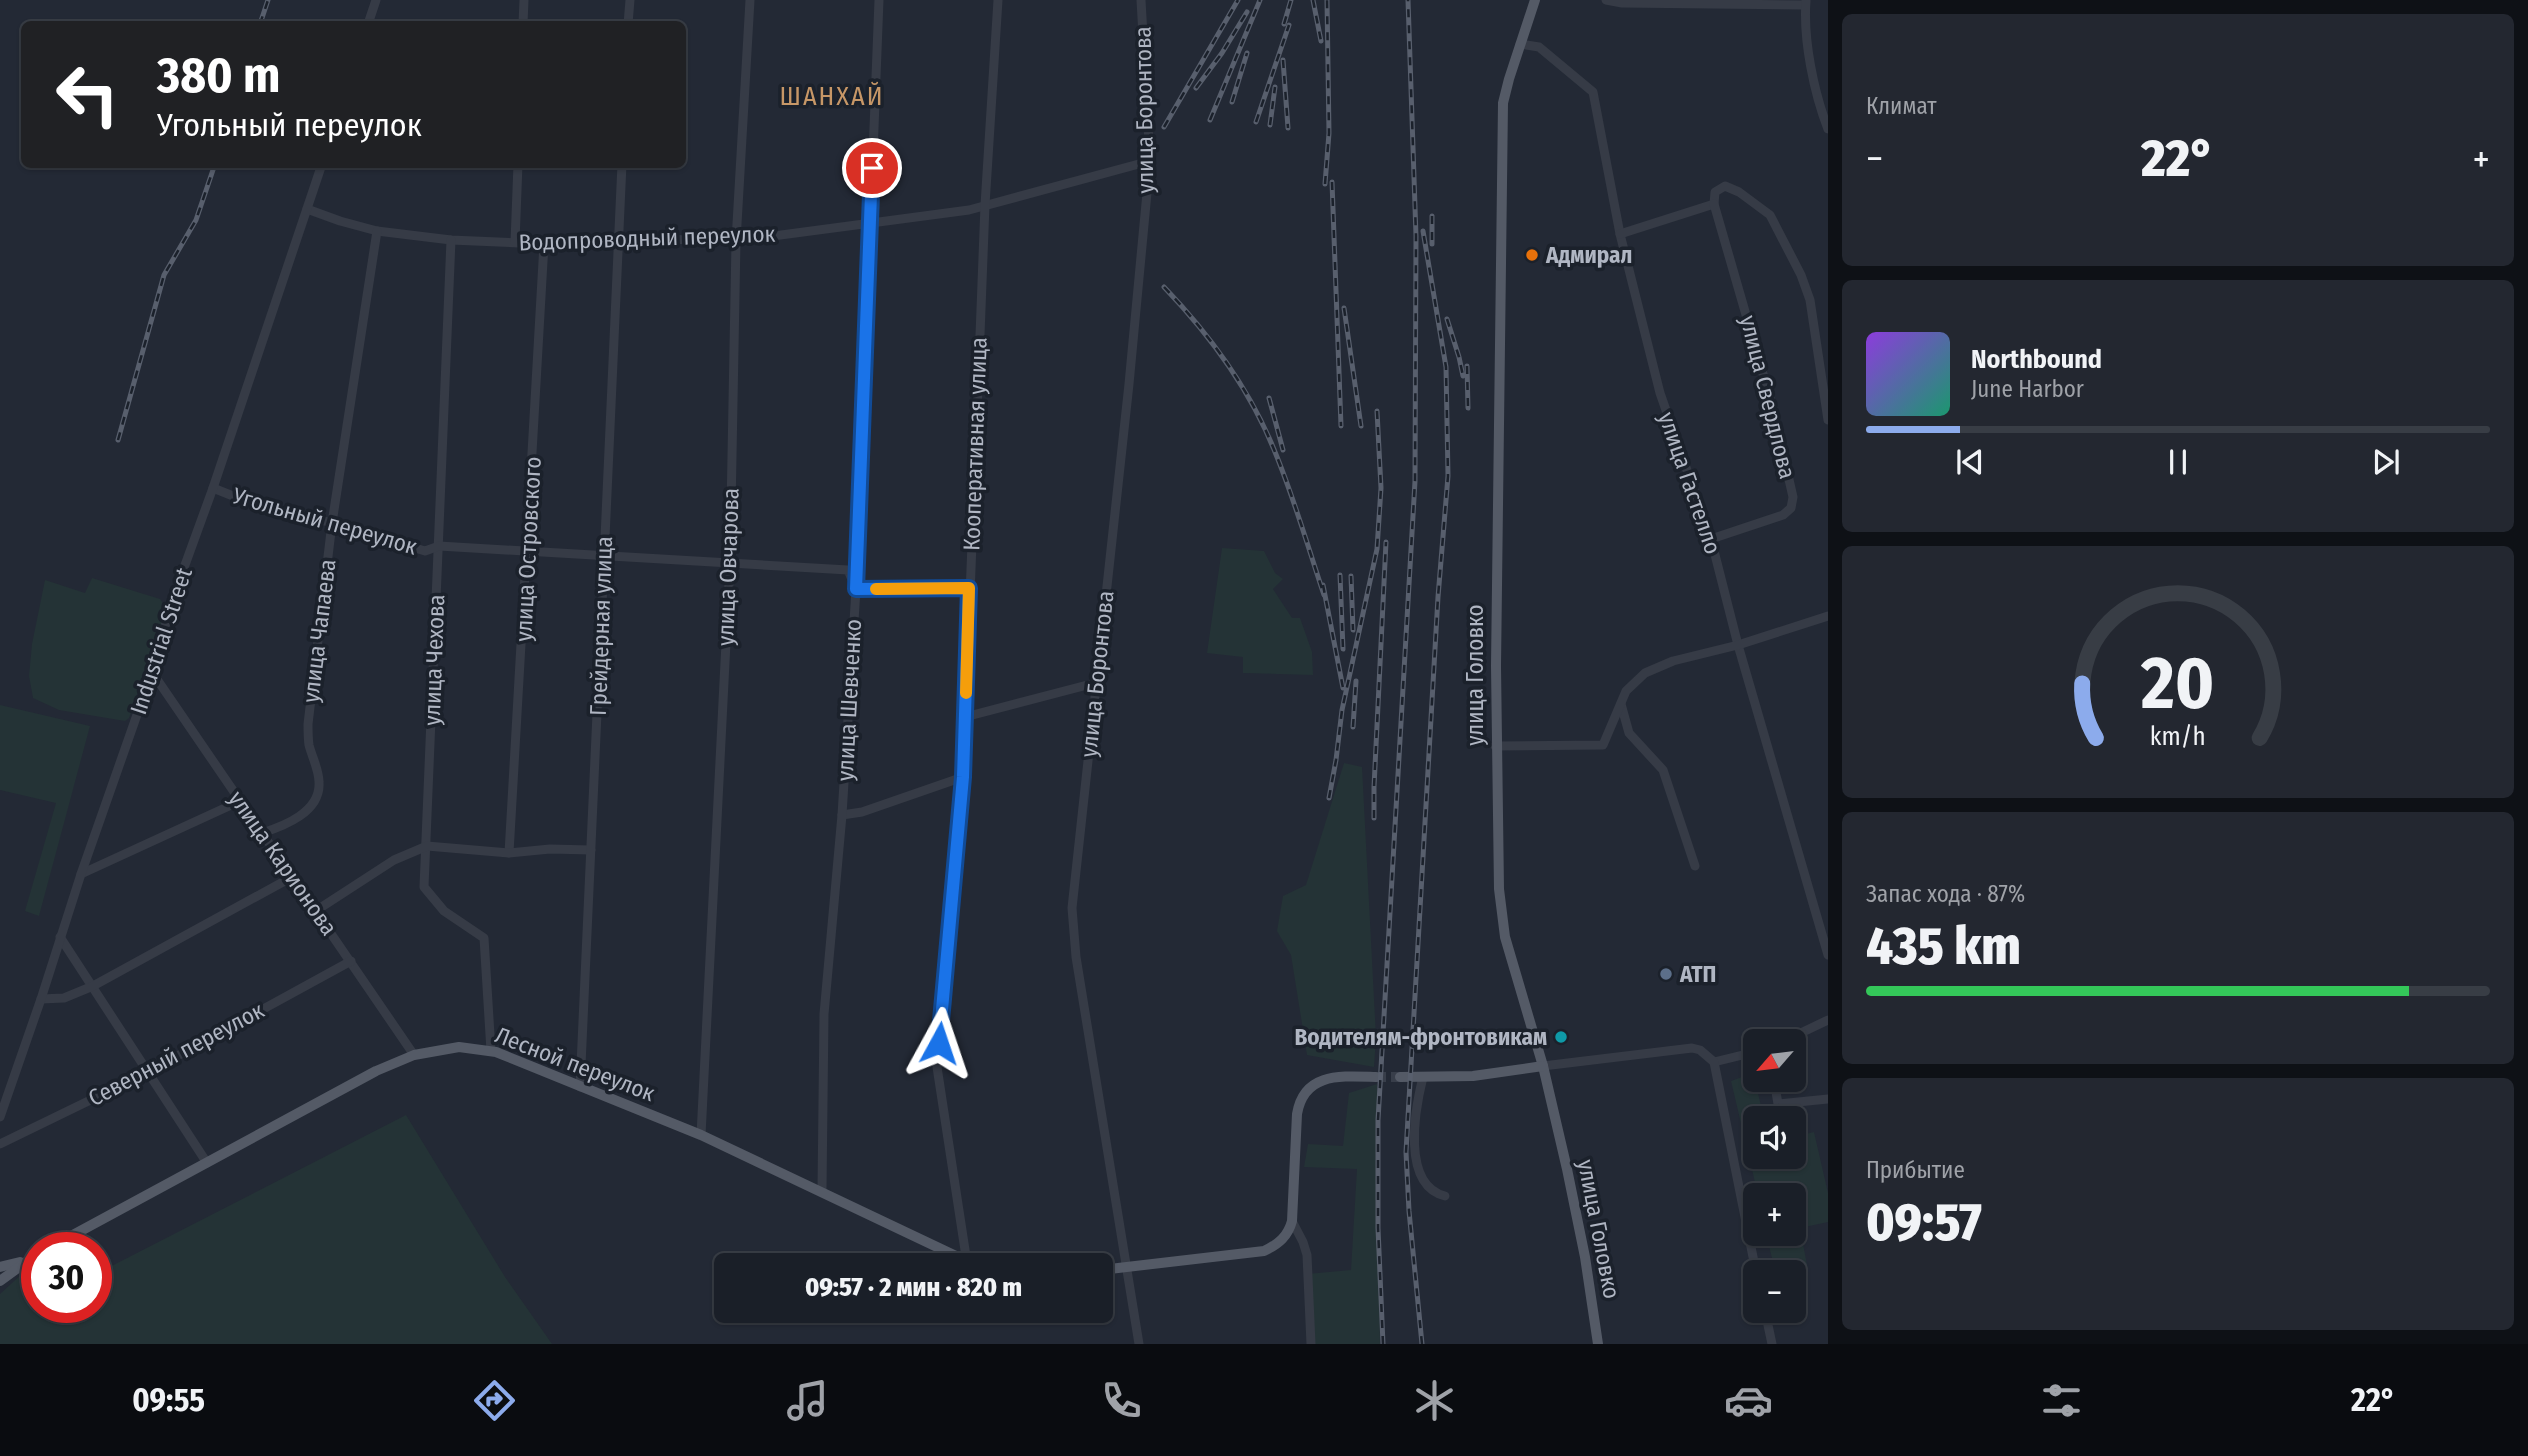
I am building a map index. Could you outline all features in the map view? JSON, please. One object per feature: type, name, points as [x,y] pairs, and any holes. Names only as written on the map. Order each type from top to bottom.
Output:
[{"type":"main road","name":"улица Головко","points":[[1535,0],[1503,103],[1495,746],[1501,907],[1506,937],[1543,1066],[1582,1244],[1598,1344]]},
{"type":"main road","name":"Лесной переулок","points":[[79,1232],[376,1071],[414,1055],[458,1047],[491,1051],[701,1135],[822,1190],[949,1253]]},
{"type":"main road","points":[[1400,1077],[1473,1076],[1543,1066]]},
{"type":"main road","points":[[1113,1268],[1264,1251],[1283,1240],[1292,1221],[1297,1114],[1304,1090],[1312,1083],[1322,1080],[1376,1077]]},
{"type":"main road","points":[[0,1267],[21,1261]]},
{"type":"main road","points":[[0,1281],[21,1264]]},
{"type":"street","points":[[369,21],[376,0]]},
{"type":"street","points":[[523,21],[524,0]]},
{"type":"street","points":[[628,21],[630,0]]},
{"type":"street","name":"улица Овчарова","points":[[701,1135],[730,564],[736,241],[750,0]]},
{"type":"street","name":"улица Шевченко","points":[[822,1190],[824,1014],[842,815],[856,589],[879,0]]},
{"type":"street","name":"Кооперативная улица","points":[[969,1253],[937,1067],[963,777],[985,205],[998,0]]},
{"type":"street","name":"улица Боронтова","points":[[1139,1344],[1076,957],[1072,908],[1129,384],[1150,161],[1141,0]]},
{"type":"street","points":[[1606,0],[1622,4],[1652,2],[1723,6],[1805,3],[1810,56],[1828,129]]},
{"type":"street","name":"улица Гастелло","points":[[1520,44],[1539,47],[1593,92],[1620,234],[1660,393],[1711,539],[1738,645],[1828,956]]},
{"type":"street","name":"Водопроводный переулок","points":[[307,209],[377,231],[451,240],[544,244],[618,238],[736,241],[970,210],[1150,161]]},
{"type":"street","name":"Industrial Street","points":[[0,1117],[2,1101],[41,999],[80,874],[152,672],[173,598],[213,488],[321,168]]},
{"type":"street","points":[[515,242],[518,168]]},
{"type":"street","name":"Грейдерная улица","points":[[579,1087],[622,168]]},
{"type":"street","points":[[1620,234],[1714,204],[1715,192],[1726,187],[1740,192],[1770,215],[1787,246],[1810,300],[1828,420]]},
{"type":"street","name":"улица Свердлова","points":[[1711,539],[1783,515],[1791,508],[1793,497],[1772,405],[1714,204]]},
{"type":"street","name":"улица Чапаева","points":[[262,833],[290,824],[307,810],[317,796],[320,784],[308,743],[308,724],[332,523],[377,231]]},
{"type":"street","name":"улица Чехова","points":[[451,240],[424,887],[444,911],[484,937],[491,1051]]},
{"type":"street","name":"улица Островского","points":[[509,853],[544,244]]},
{"type":"street","name":"Угольный переулок","points":[[213,488],[243,500],[425,551],[439,545],[528,553],[848,570],[856,589]]},
{"type":"street","points":[[856,589],[969,588]]},
{"type":"street","points":[[1495,746],[1602,745],[1620,702],[1635,681],[1652,669],[1828,616]]},
{"type":"street","name":"улица Карионова","points":[[152,672],[414,1055]]},
{"type":"street","points":[[965,718],[1095,682]]},
{"type":"street","points":[[1620,702],[1629,733],[1663,770],[1695,866]]},
{"type":"street","points":[[842,815],[862,812],[963,777]]},
{"type":"street","points":[[80,874],[240,801]]},
{"type":"street","points":[[317,910],[394,860],[427,846],[509,853],[550,849],[591,850]]},
{"type":"street","points":[[41,999],[64,998],[93,986],[292,877]]},
{"type":"street","points":[[60,937],[207,1163]]},
{"type":"street","name":"Северный переулок","points":[[0,1144],[148,1072],[351,961]]},
{"type":"street","points":[[1806,1030],[1828,1020]]},
{"type":"street","points":[[1543,1066],[1692,1048],[1707,1054],[1714,1062],[1754,1260]]},
{"type":"street","points":[[1714,1062],[1743,1055]]},
{"type":"street","points":[[1423,1077],[1413,1125],[1417,1154],[1421,1174],[1427,1186],[1437,1194],[1445,1196]]},
{"type":"street","points":[[1776,1092],[1777,1104],[1828,1099]]},
{"type":"street","points":[[1292,1221],[1307,1255],[1311,1344]]},
{"type":"street","points":[[1768,1323],[1772,1344]]},
{"type":"shaded area","points":[[1222,548],[1264,551],[1275,573],[1283,579],[1273,589],[1292,618],[1300,618],[1312,652],[1313,675],[1243,673],[1243,657],[1207,653]]},
{"type":"shaded area","points":[[92,578],[160,599],[164,605],[165,613],[129,718],[125,721],[59,710],[33,698],[29,676],[32,644],[45,580],[85,593]]},
{"type":"shaded area","points":[[0,705],[90,726],[39,916],[25,911],[56,803],[0,790]]},
{"type":"shaded area","points":[[1344,763],[1362,767],[1376,1037],[1374,1067],[1307,1055],[1291,955],[1277,931],[1283,896],[1306,885]]},
{"type":"shaded area","points":[[1743,1077],[1743,1092],[1758,1092],[1761,1106],[1743,1106],[1743,1132],[1731,1081]]},
{"type":"shaded area","points":[[1377,1084],[1380,1344],[1311,1344],[1307,1274],[1351,1270],[1357,1169],[1304,1167],[1308,1144],[1343,1146],[1349,1093]]},
{"type":"shaded area","points":[[406,1115],[505,1277],[552,1344],[0,1344],[0,1294],[21,1275],[21,1323],[112,1323],[112,1266]]},
{"type":"shaded area","points":[[1814,1132],[1828,1193],[1828,1222],[1806,1227],[1806,1183],[1755,1183],[1752,1169],[1806,1169],[1806,1134]]},
{"type":"shaded area","points":[[1769,1246],[1803,1246],[1807,1265],[1806,1260],[1772,1260]]},
{"type":"tunnel","points":[[1376,1077],[1400,1077]]},
{"type":"railway","points":[[261,21],[268,0]]},
{"type":"railway","points":[[1164,127],[1238,0]]},
{"type":"railway","points":[[1210,120],[1260,0]]},
{"type":"railway","points":[[1284,24],[1291,0]]},
{"type":"railway","points":[[1313,0],[1321,41]]},
{"type":"railway","points":[[1325,184],[1329,133],[1327,0]]},
{"type":"railway","points":[[1383,1344],[1378,1228],[1378,1120],[1415,481],[1416,236],[1408,0]]},
{"type":"railway","points":[[1196,88],[1247,12]]},
{"type":"railway","points":[[1256,122],[1289,25]]},
{"type":"railway","points":[[1232,102],[1247,53]]},
{"type":"railway","points":[[1283,60],[1288,128]]},
{"type":"railway","points":[[1270,125],[1275,87]]},
{"type":"railway","points":[[118,440],[164,275],[196,220],[214,168]]},
{"type":"railway","points":[[1332,182],[1341,426]]},
{"type":"railway","points":[[1432,216],[1432,244]]},
{"type":"railway","points":[[1422,1344],[1406,1152],[1438,597],[1448,476],[1446,367],[1423,231]]},
{"type":"railway","points":[[1164,287],[1213,344],[1254,406],[1282,469],[1324,595]]},
{"type":"railway","points":[[1344,308],[1361,426]]},
{"type":"railway","points":[[1447,319],[1463,376]]},
{"type":"railway","points":[[1467,366],[1468,408]]},
{"type":"railway","points":[[1269,398],[1283,450]]},
{"type":"railway","points":[[1329,798],[1342,710],[1377,549],[1381,488],[1377,411]]},
{"type":"railway","points":[[1374,818],[1386,542]]},
{"type":"railway","points":[[1340,575],[1343,649]]},
{"type":"railway","points":[[1351,576],[1353,630]]},
{"type":"railway","points":[[1323,585],[1343,688]]},
{"type":"railway","points":[[1353,727],[1356,681]]},
{"type":"slow traffic","points":[[876,589],[969,588],[966,693]]},
{"type":"place","name":"Адмирал","points":[[1532,255]]},
{"type":"place","name":"АТП","points":[[1666,974]]},
{"type":"place","name":"Водителям-фронтовикам","points":[[1561,1037]]},
{"type":"district","name":"ШАНХАЙ","points":[[832,96]]},
{"type":"route","points":[[872,168],[856,589],[969,588],[963,777],[939,1043]]}]
